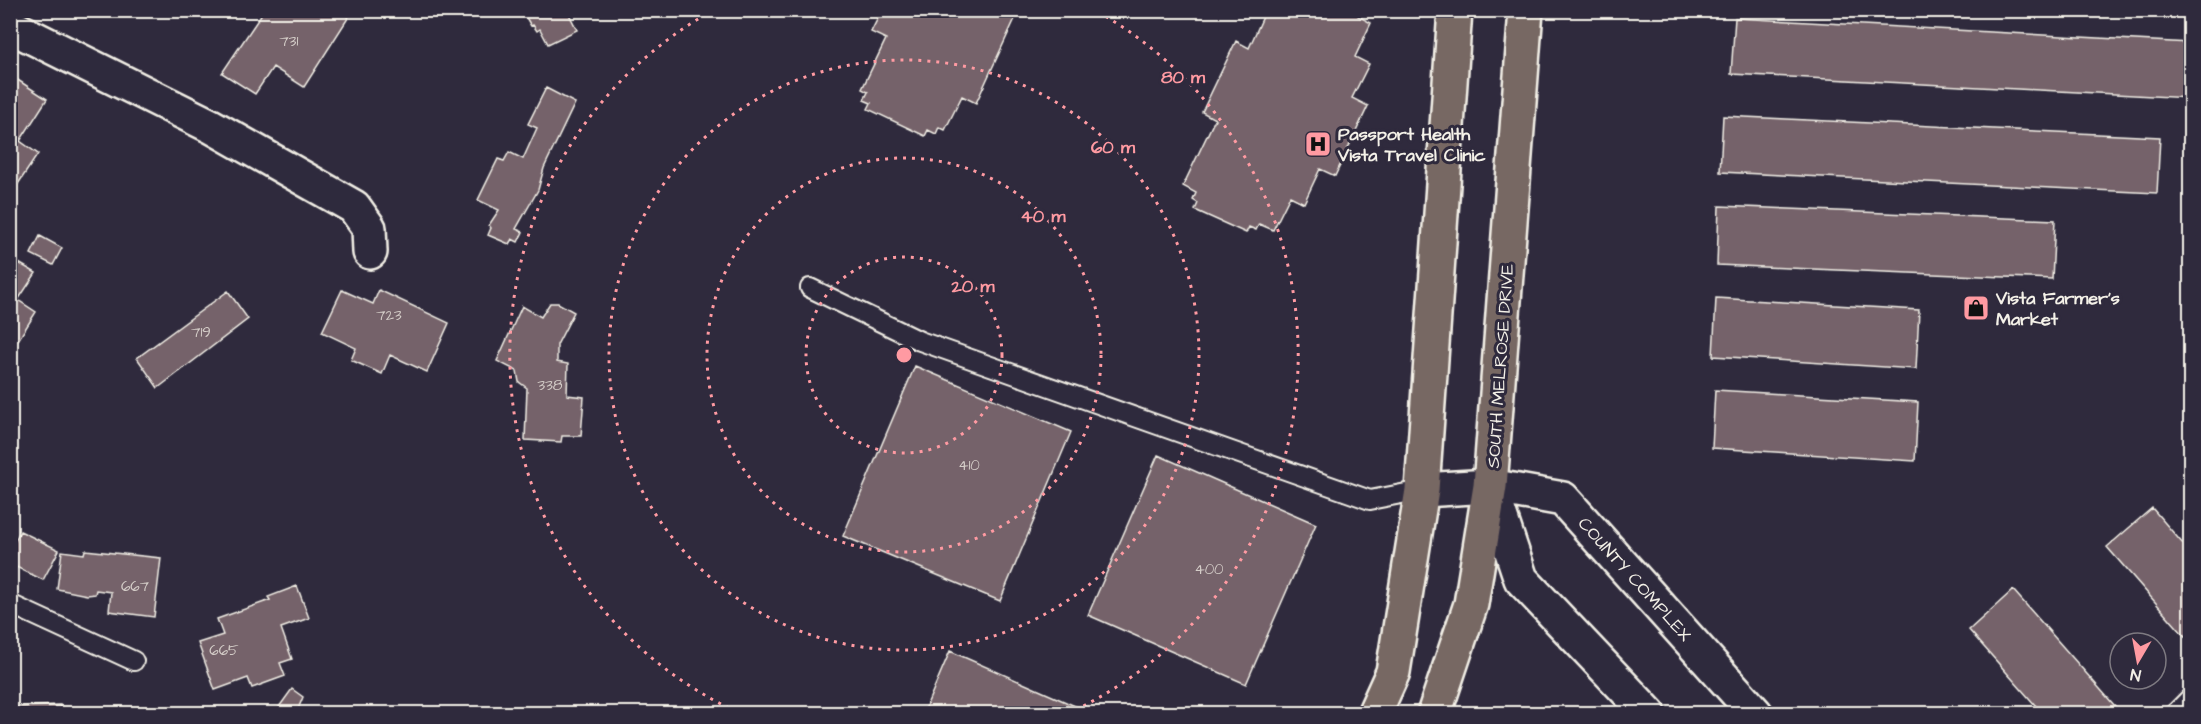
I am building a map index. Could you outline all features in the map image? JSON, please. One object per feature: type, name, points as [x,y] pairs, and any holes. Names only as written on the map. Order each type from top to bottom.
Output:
[{"type":"main road","points":[[1374,714],[1393,672],[1422,490],[1455,10]]},
{"type":"main road","name":"SOUTH MELROSE DRIVE","points":[[1434,714],[1471,604],[1490,486],[1526,10]]},
{"type":"street","points":[[10,26],[211,126],[354,207],[369,228],[370,252]]},
{"type":"street","name":"COUNTY COMPLEX","points":[[1422,490],[1490,486],[1563,499],[1756,714]]},
{"type":"street","points":[[1490,486],[1521,579],[1649,714]]},
{"type":"lane","points":[[810,288],[920,341],[1370,500],[1422,490]]},
{"type":"lane","points":[[10,604],[134,661]]},
{"type":"lane","points":[[2174,714],[2190,698]]},
{"type":"building","points":[[254,10],[343,10],[350,15],[304,87],[273,67],[255,94],[222,73],[261,15]]},
{"type":"building","points":[[527,10],[567,10],[577,30],[548,44],[540,29],[537,31],[533,25],[531,26],[524,14]]},
{"type":"building","points":[[882,10],[1019,10],[976,103],[962,96],[945,130],[939,127],[936,134],[928,130],[925,136],[868,109],[871,103],[864,100],[868,92],[862,89],[886,39],[871,32]]},
{"type":"building","points":[[1266,10],[1360,10],[1358,16],[1371,23],[1355,57],[1369,64],[1352,98],[1368,106],[1335,176],[1320,169],[1304,203],[1290,196],[1273,230],[1259,224],[1256,230],[1249,227],[1246,233],[1195,210],[1198,203],[1193,200],[1196,193],[1183,186],[1215,119],[1202,112],[1236,41],[1249,48]]},
{"type":"building","points":[[1735,18],[2190,43],[2190,98],[1731,74]]},
{"type":"building","points":[[10,75],[47,99],[20,141],[38,154],[12,193]]},
{"type":"building","points":[[546,88],[575,103],[544,168],[538,190],[516,229],[523,232],[518,242],[512,239],[509,244],[488,235],[491,228],[489,225],[499,210],[478,200],[498,159],[504,161],[509,152],[523,159],[537,128],[528,124]]},
{"type":"building","points":[[1723,116],[2160,137],[2157,193],[1720,172]]},
{"type":"building","points":[[1719,206],[2055,220],[2052,279],[1717,265]]},
{"type":"building","points":[[40,236],[62,248],[53,265],[31,254]]},
{"type":"building","points":[[10,258],[36,273],[18,300],[36,312],[15,345],[10,342]]},
{"type":"building","points":[[342,290],[373,304],[379,290],[449,323],[427,372],[390,355],[382,374],[351,360],[356,348],[322,332]]},
{"type":"building","points":[[228,291],[248,319],[158,388],[137,358]]},
{"type":"building","points":[[1716,298],[1919,310],[1916,369],[1713,356]]},
{"type":"building","points":[[550,303],[558,303],[574,312],[557,345],[557,362],[568,364],[567,395],[584,397],[581,436],[562,436],[561,442],[525,440],[527,388],[519,382],[517,371],[497,361],[522,306],[541,317]]},
{"type":"building","points":[[915,366],[1071,432],[1000,601],[843,536]]},
{"type":"building","points":[[1715,390],[1918,402],[1915,461],[1712,448]]},
{"type":"building","points":[[1158,455],[1316,524],[1246,684],[1088,615]]},
{"type":"building","points":[[2152,508],[2190,552],[2190,642],[2107,547]]},
{"type":"building","points":[[20,531],[59,550],[43,580],[10,564],[10,551]]},
{"type":"building","points":[[85,550],[161,558],[154,617],[109,611],[111,592],[96,590],[95,594],[87,595],[57,589],[62,551],[84,554]]},
{"type":"building","points":[[297,586],[309,618],[281,628],[292,659],[280,663],[285,676],[252,688],[248,678],[215,690],[198,643],[223,635],[217,619],[270,600],[268,597]]},
{"type":"building","points":[[2013,590],[2122,714],[2043,714],[1969,630]]},
{"type":"building","points":[[950,651],[1091,713],[1091,714],[923,714]]},
{"type":"building","points":[[292,689],[303,697],[296,714],[274,714]]},
{"type":"building","points":[[60,705],[60,714],[10,714],[10,708]]},
{"type":"place","name":"Passport Health Vista Travel Clinic","points":[[1318,144]]},
{"type":"place","name":"Vista Farmer's Market","points":[[1976,308]]}]
